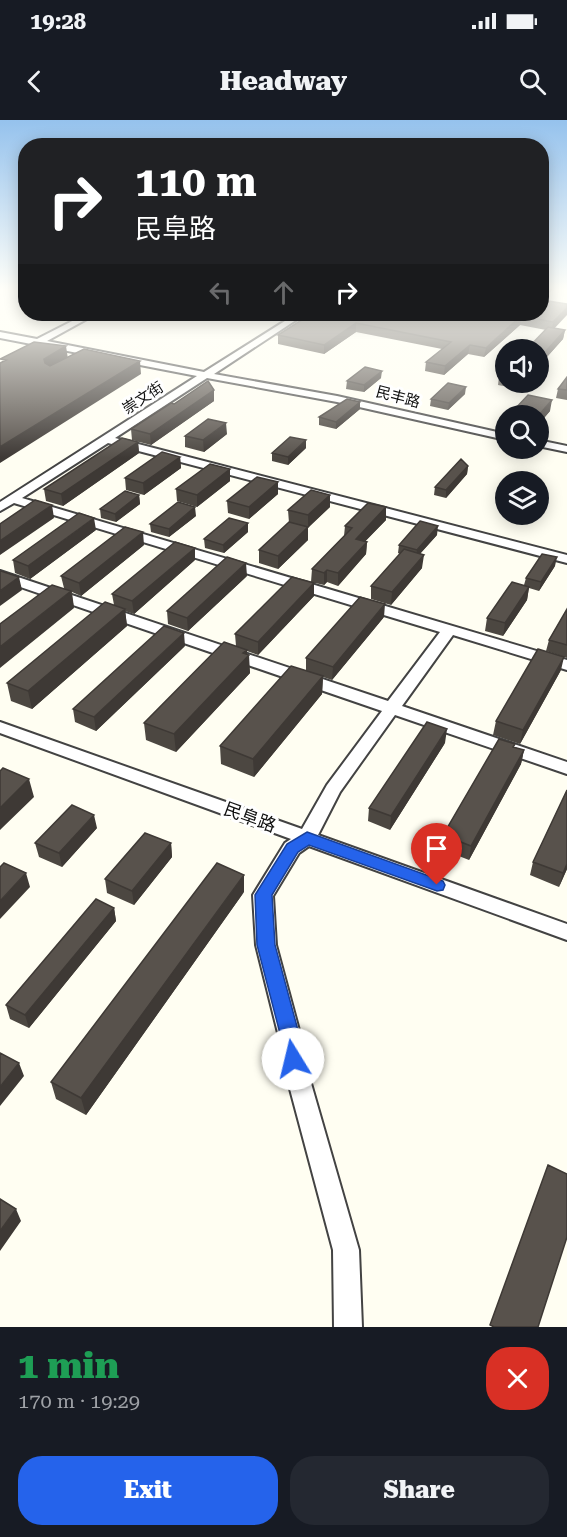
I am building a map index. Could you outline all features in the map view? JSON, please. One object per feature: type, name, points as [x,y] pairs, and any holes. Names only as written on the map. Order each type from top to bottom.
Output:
[{"type":"street","name":"民丰路","points":[[56,345],[398,411],[403,415],[495,435]]},
{"type":"street","name":"崇文街","points":[[6,498],[106,439],[245,345]]},
{"type":"street","name":"崇文街","points":[[0,507],[6,498],[249,345]]},
{"type":"street","points":[[71,363],[90,352]]},
{"type":"street","points":[[106,439],[567,559]]},
{"type":"street","points":[[549,446],[567,449]]},
{"type":"street","points":[[6,498],[336,594],[567,665]]},
{"type":"street","points":[[0,575],[567,768]]},
{"type":"street","points":[[348,1327],[346,1250],[293,1059],[292,1045],[266,945],[263,895],[292,848],[307,838],[333,789],[449,630]]},
{"type":"street","name":"民阜路","points":[[2,731],[567,932]]},
{"type":"building","points":[[27,345],[61,345],[66,346],[44,359],[45,363],[50,366],[84,349],[140,361],[0,447],[0,363],[6,360],[0,359]]},
{"type":"building","points":[[447,345],[470,345],[445,366],[426,362]]},
{"type":"building","points":[[472,345],[489,345],[486,348]]},
{"type":"building","points":[[365,367],[382,371],[364,385],[347,381]]},
{"type":"building","points":[[567,377],[567,390],[558,389]]},
{"type":"building","points":[[208,381],[214,390],[150,434],[131,429],[171,403],[174,404]]},
{"type":"building","points":[[448,383],[466,387],[449,403],[431,399]]},
{"type":"building","points":[[528,395],[552,400],[548,405],[519,405]]},
{"type":"building","points":[[347,399],[360,402],[336,422],[319,417]]},
{"type":"building","points":[[208,419],[226,423],[203,440],[185,436]]},
{"type":"building","points":[[290,437],[306,440],[288,457],[272,453]]},
{"type":"building","points":[[122,438],[138,442],[61,494],[44,489]]},
{"type":"building","points":[[162,452],[180,457],[143,483],[125,478]]},
{"type":"building","points":[[461,459],[468,466],[446,490],[435,487]]},
{"type":"building","points":[[210,464],[230,469],[197,495],[176,489]]},
{"type":"building","points":[[257,477],[278,482],[249,507],[227,501]]},
{"type":"building","points":[[311,490],[330,495],[308,515],[288,510]]},
{"type":"building","points":[[125,491],[139,495],[115,514],[100,509]]},
{"type":"building","points":[[35,500],[52,505],[0,541],[0,524]]},
{"type":"building","points":[[178,502],[195,507],[169,529],[150,524]]},
{"type":"building","points":[[368,503],[386,507],[356,539],[367,542],[338,573],[327,570],[324,573],[312,569],[352,528],[345,526]]},
{"type":"building","points":[[79,513],[94,518],[28,566],[13,560]]},
{"type":"building","points":[[229,518],[248,523],[223,545],[204,539]]},
{"type":"building","points":[[420,521],[438,526],[417,550],[399,545]]},
{"type":"building","points":[[289,522],[308,527],[278,556],[259,550]]},
{"type":"building","points":[[125,527],[143,532],[79,583],[61,576]]},
{"type":"building","points":[[175,542],[195,548],[132,601],[112,594]]},
{"type":"building","points":[[404,549],[424,555],[392,592],[371,586]]},
{"type":"building","points":[[542,554],[557,557],[541,582],[526,578]]},
{"type":"building","points":[[227,557],[246,563],[187,618],[167,611]]},
{"type":"building","points":[[0,572],[19,577],[0,591]]},
{"type":"building","points":[[292,577],[314,583],[258,642],[235,634]]},
{"type":"building","points":[[512,582],[529,587],[505,623],[487,618]]},
{"type":"building","points":[[52,585],[71,591],[0,647],[0,624]]},
{"type":"building","points":[[360,597],[385,604],[333,667],[306,658]]},
{"type":"building","points":[[105,602],[125,609],[28,691],[7,683]]},
{"type":"building","points":[[567,609],[567,645],[549,640]]},
{"type":"building","points":[[164,626],[184,633],[94,717],[73,709]]},
{"type":"building","points":[[224,642],[247,650],[243,653],[249,655],[174,734],[144,723]]},
{"type":"building","points":[[538,649],[564,657],[523,730],[496,721]]},
{"type":"building","points":[[291,666],[323,676],[253,759],[220,746]]},
{"type":"building","points":[[427,722],[447,729],[391,816],[369,808]]},
{"type":"building","points":[[499,739],[515,744],[513,747],[524,750],[471,846],[443,835]]},
{"type":"building","points":[[3,768],[29,779],[0,808],[0,771]]},
{"type":"building","points":[[567,790],[567,864],[563,873],[533,862]]},
{"type":"building","points":[[72,805],[94,815],[59,853],[35,843]]},
{"type":"building","points":[[145,833],[171,843],[132,891],[105,879]]},
{"type":"building","points":[[4,863],[26,873],[0,901],[0,867]]},
{"type":"building","points":[[217,863],[244,875],[81,1098],[51,1082]]},
{"type":"building","points":[[96,899],[114,908],[25,1015],[6,1005]]},
{"type":"building","points":[[0,1053],[19,1063],[0,1087]]},
{"type":"building","points":[[548,1165],[567,1174],[567,1237],[538,1327],[494,1327],[490,1325]]},
{"type":"building","points":[[0,1199],[16,1209],[0,1231]]},
{"type":"route","points":[[293,1059],[292,1045],[266,945],[263,895],[292,848],[307,838],[437,885]]}]
